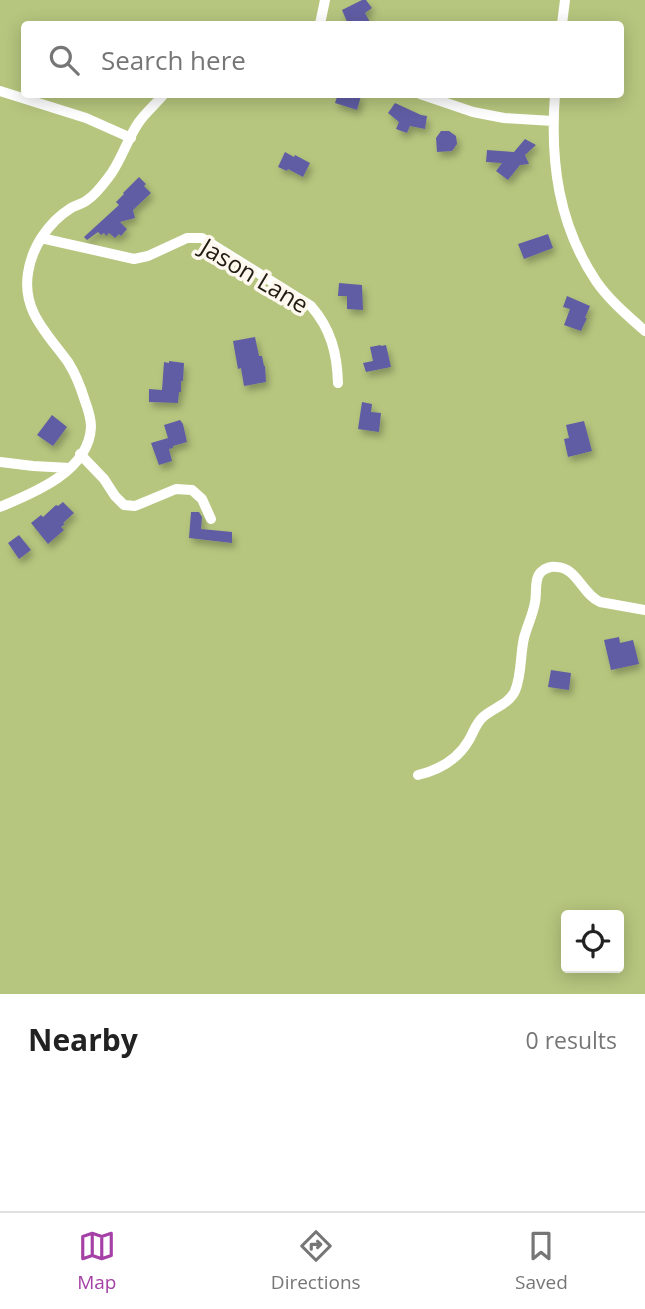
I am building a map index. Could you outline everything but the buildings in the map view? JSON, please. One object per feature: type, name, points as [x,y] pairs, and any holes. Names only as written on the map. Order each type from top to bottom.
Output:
[{"type":"street","points":[[321,21],[325,0]]},
{"type":"street","points":[[562,21],[565,0]]},
{"type":"street","points":[[0,91],[21,98]]},
{"type":"street","points":[[22,98],[86,118],[131,138]]},
{"type":"street","points":[[0,507],[42,489],[71,468],[88,444],[89,415],[82,390],[70,365],[37,321],[29,304],[28,272],[33,254],[48,228],[71,208],[86,202],[110,176],[138,124],[161,98]]},
{"type":"street","points":[[433,98],[473,112],[504,118],[553,121]]},
{"type":"street","points":[[555,98],[554,160],[558,190],[567,222],[596,282],[623,312],[645,331]]},
{"type":"street","name":"Jason Lane","points":[[41,237],[134,259],[148,256],[187,237],[202,237],[311,306],[322,318],[333,344],[338,383]]},
{"type":"street","points":[[80,454],[124,505],[135,506],[176,489],[192,490],[202,499],[211,519]]},
{"type":"street","points":[[0,462],[71,468]]},
{"type":"street","points":[[418,775],[432,772],[457,757],[480,719],[505,703],[514,693],[524,638],[541,572],[552,567],[569,570],[593,599],[645,610]]},
{"type":"green space","points":[[0,0],[645,0],[645,994],[0,994]]}]
